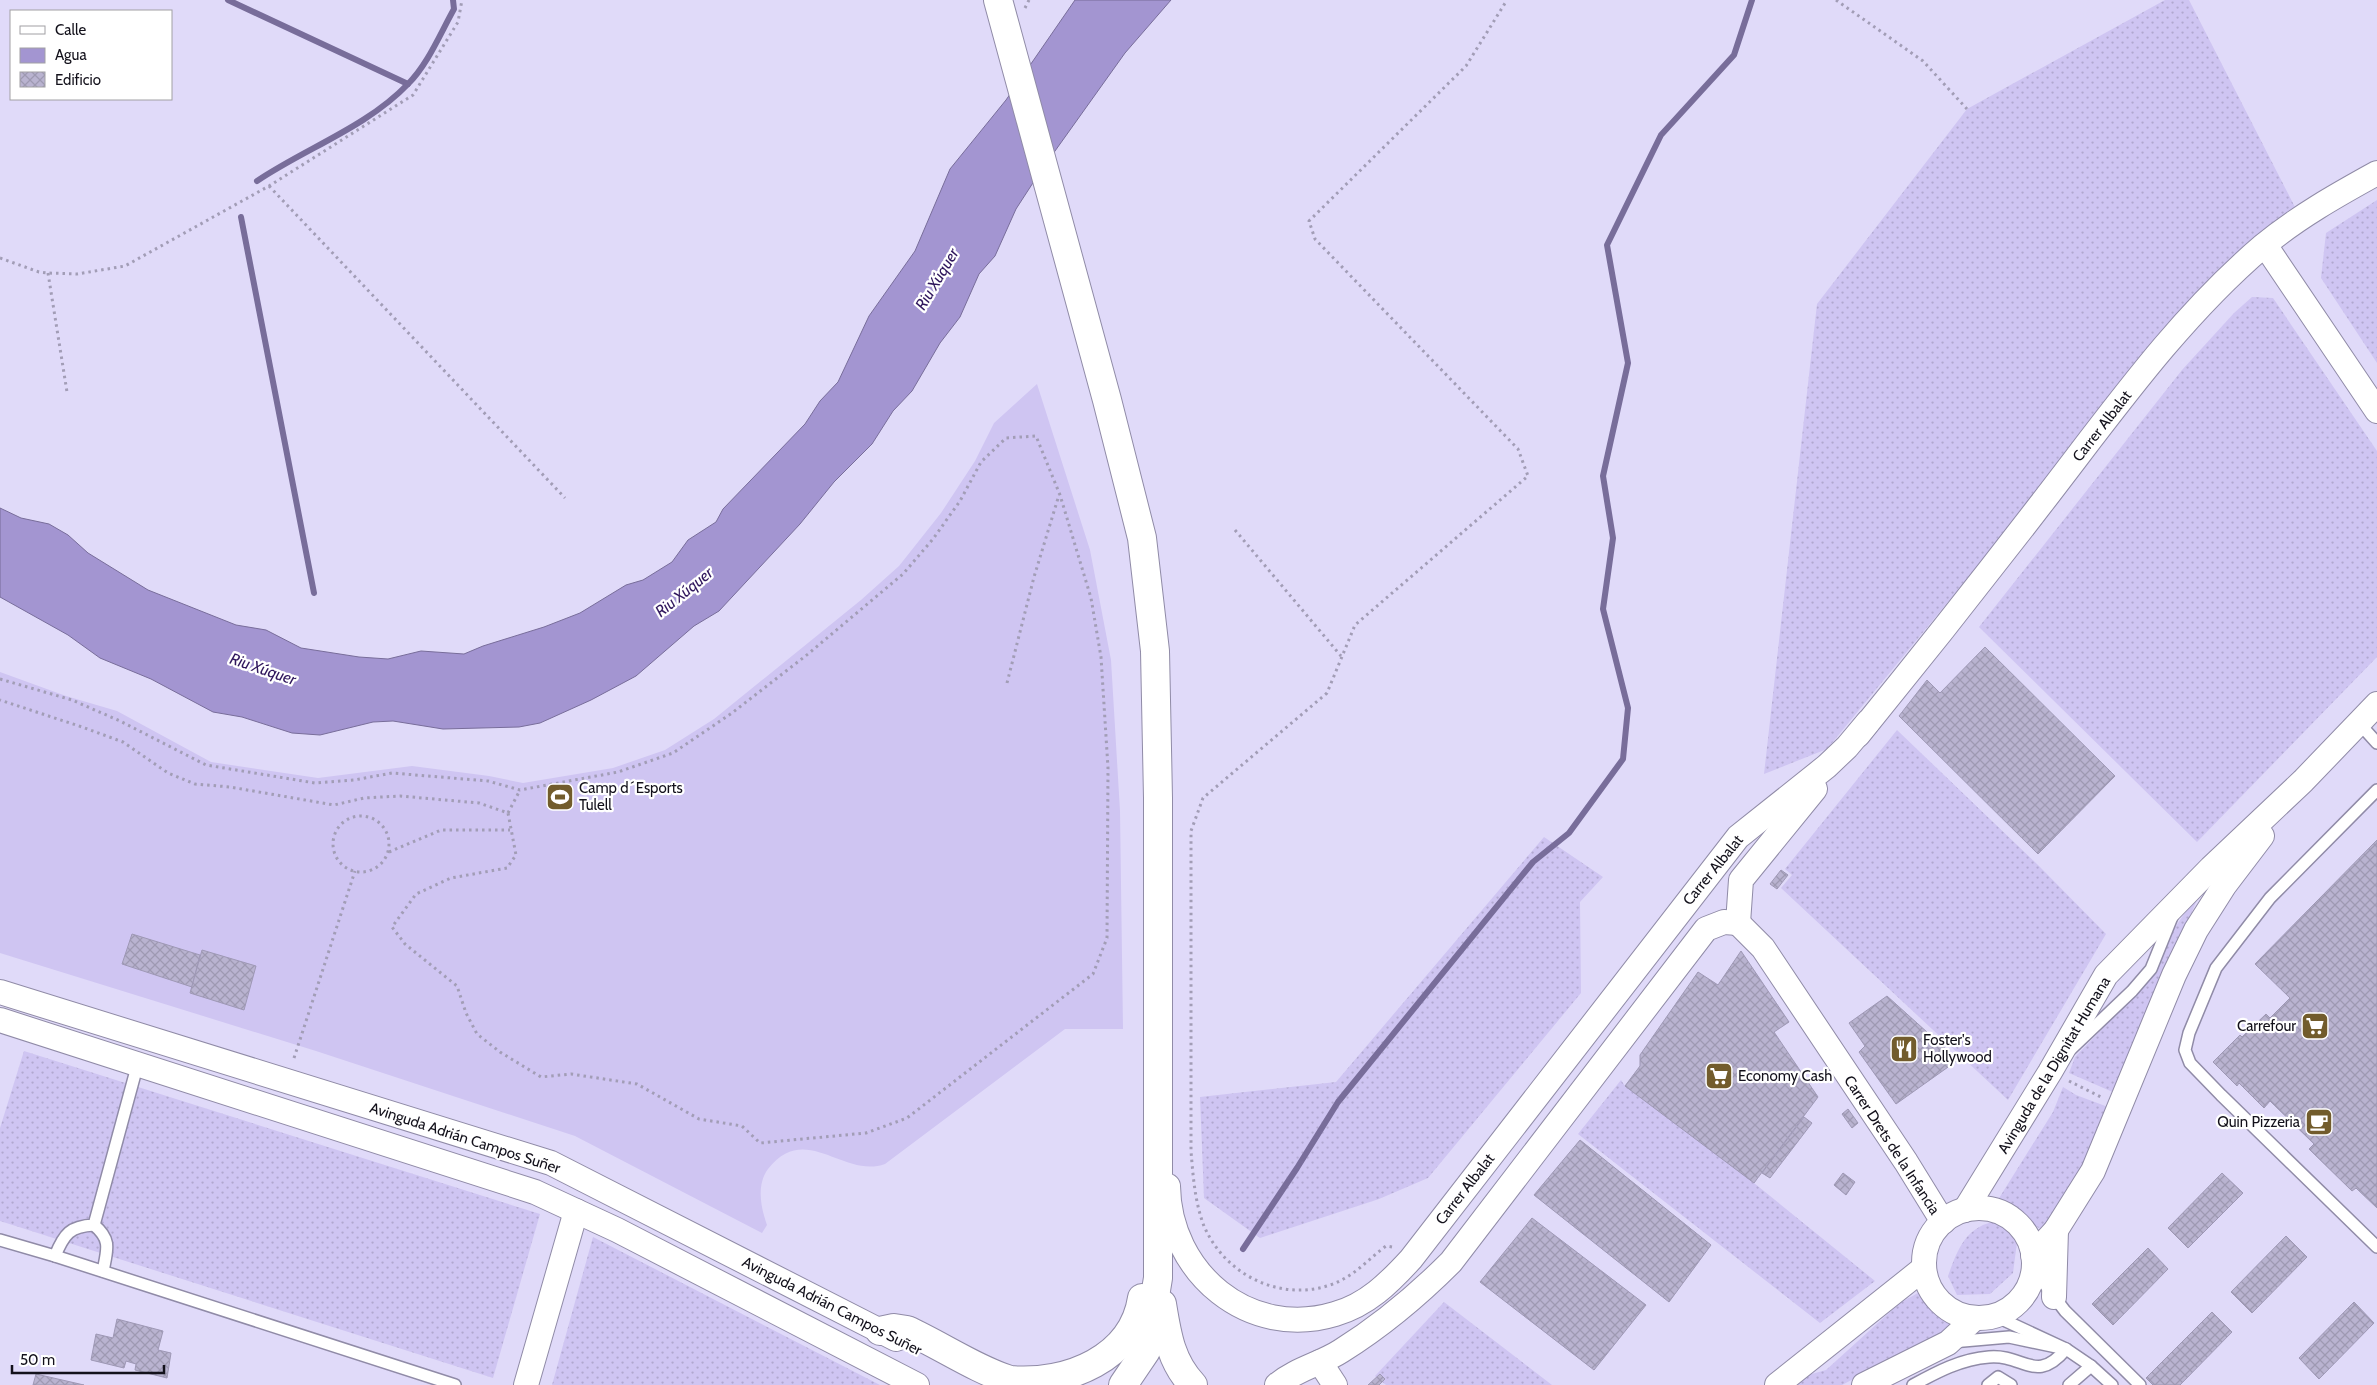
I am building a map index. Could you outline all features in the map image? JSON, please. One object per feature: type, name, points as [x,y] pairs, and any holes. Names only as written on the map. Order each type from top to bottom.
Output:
[{"type":"main road","points":[[998,0],[1108,400],[1142,538],[1155,652],[1158,1278],[1167,1334],[1174,1360],[1193,1385]]},
{"type":"main road","points":[[880,1331],[894,1328],[907,1330],[999,1376],[1026,1383],[1043,1384],[1073,1379],[1105,1362],[1119,1350],[1132,1331],[1140,1310],[1143,1287],[1144,1200],[1158,1106]]},
{"type":"main road","points":[[1123,1385],[1146,1351],[1158,1278]]},
{"type":"street","name":"Carrer Albalat","points":[[1738,923],[1741,880],[1992,568],[2141,375],[2209,296],[2265,245],[2325,201],[2377,173]]},
{"type":"street","points":[[2265,245],[2377,411]]},
{"type":"street","name":"Avinguda de la Dignitat Humana","points":[[1965,1210],[2054,1065],[2106,975],[2304,781],[2377,704]]},
{"type":"street","name":"Carrer Albalat","points":[[1158,995],[1168,1125],[1170,1211],[1179,1242],[1204,1280],[1233,1302],[1247,1309],[1265,1315],[1300,1320],[1336,1314],[1362,1303],[1390,1282],[1411,1259],[1726,851],[1758,820],[1799,790],[1827,766],[1847,747],[1868,722]]},
{"type":"street","name":"Avinguda de la Dignitat Humana","points":[[2034,1262],[2093,1171],[2118,1105],[2174,975],[2196,930],[2224,886],[2304,781]]},
{"type":"street","points":[[1278,1385],[1287,1377],[1341,1351],[1375,1328],[1432,1282],[1451,1262],[1706,929],[1724,922],[1738,923]]},
{"type":"street","name":"Carrer Drets de la Infancia","points":[[1738,923],[1763,948],[1906,1162],[1943,1222]]},
{"type":"street","name":"Avinguda Adrián Campos Suñer","points":[[0,992],[551,1163],[984,1385]]},
{"type":"street","name":"Avinguda Adrián Campos Suñer","points":[[0,1020],[535,1192],[617,1230],[917,1385]]},
{"type":"street","points":[[1864,1385],[1948,1343],[1985,1317],[2009,1309],[2021,1299],[2030,1285],[2034,1262],[2028,1238],[2017,1223],[2001,1213],[1983,1208],[1965,1210],[1943,1222],[1932,1235],[1926,1251],[1924,1268],[1928,1283],[1941,1302],[1960,1314],[1985,1317]]},
{"type":"street","points":[[526,1385],[576,1211]]},
{"type":"street","points":[[2054,1297],[2056,1230]]},
{"type":"street","points":[[1777,1385],[1924,1268]]},
{"type":"street","points":[[1320,1362],[1335,1385]]},
{"type":"lane","points":[[2358,722],[2377,743]]},
{"type":"lane","points":[[2377,790],[2270,898],[2216,968],[2188,1033],[2186,1050],[2190,1063],[2377,1247]]},
{"type":"lane","points":[[94,1225],[138,1063]]},
{"type":"lane","points":[[55,1256],[62,1237],[79,1226],[94,1225],[104,1233],[107,1246],[103,1271]]},
{"type":"lane","points":[[0,1240],[103,1271],[455,1385]]},
{"type":"lane","points":[[2034,1262],[2054,1297],[2065,1311],[2140,1385]]},
{"type":"lane","points":[[1985,1317],[2066,1349],[2112,1385]]},
{"type":"lane","points":[[1948,1343],[2010,1337],[2066,1349]]},
{"type":"lane","points":[[1913,1385],[1945,1367],[1990,1357],[2002,1358],[2032,1370],[2046,1371],[2056,1365],[2066,1349]]},
{"type":"lane","points":[[2069,1385],[2090,1366]]},
{"type":"lane","points":[[1988,1385],[1998,1376],[2011,1385]]},
{"type":"path","points":[[0,258],[39,272],[77,274],[125,266],[269,186],[413,95],[458,22],[462,0]]},
{"type":"path","points":[[1024,10],[1029,0]]},
{"type":"path","points":[[1411,1259],[1395,1247],[1386,1246],[1350,1276],[1331,1285],[1296,1290],[1272,1288],[1238,1270],[1220,1253],[1204,1226],[1194,1182],[1190,1097],[1191,831],[1203,798],[1327,692],[1355,625],[1528,476],[1518,449],[1315,240],[1309,221],[1466,66],[1507,0]]},
{"type":"path","points":[[1836,0],[1923,60],[1967,109]]},
{"type":"path","points":[[269,186],[565,498]]},
{"type":"path","points":[[48,272],[66,392]]},
{"type":"path","points":[[0,678],[72,700],[206,765],[316,784],[392,773],[488,781],[520,790],[618,772],[674,753],[732,713],[864,608],[903,574],[933,539],[960,501],[981,462],[1006,438],[1036,436],[1060,495],[1091,598],[1101,657],[1108,768],[1107,938],[1093,974],[907,1118],[866,1133],[760,1143],[742,1126],[699,1118],[637,1084],[571,1074],[541,1077],[500,1052],[477,1034],[466,1013],[457,986],[405,944],[392,927],[416,894],[451,878],[507,868],[516,855],[508,813],[520,790]]},
{"type":"path","points":[[1007,684],[1034,577],[1060,495]]},
{"type":"path","points":[[1236,530],[1341,656]]},
{"type":"path","points":[[0,700],[123,742],[168,773],[195,784],[230,787],[334,805],[364,798],[400,796],[480,803],[508,813]]},
{"type":"path","points":[[368,816],[384,826],[390,843],[389,852],[378,867],[370,871],[355,871],[343,866],[334,850],[336,831],[349,818],[368,816]]},
{"type":"path","points":[[389,852],[441,830],[510,830]]},
{"type":"path","points":[[294,1058],[355,871]]},
{"type":"path","points":[[2054,1065],[2118,1105]]},
{"type":"shaded area","points":[[2165,0],[2189,0],[2297,211],[2160,344],[1827,749],[1764,774],[1817,304],[1967,109]]},
{"type":"shaded area","points":[[2377,200],[2377,363],[2321,278],[2326,233]]},
{"type":"shaded area","points":[[2252,297],[2273,298],[2377,451],[2377,657],[2197,842],[1979,627],[2182,370],[2234,313]]},
{"type":"shaded area","name":"Camp d´Esports Tulell","points":[[1037,384],[1090,550],[1111,660],[1120,811],[1123,1029],[1065,1029],[885,1164],[869,1167],[811,1150],[796,1150],[782,1156],[768,1169],[762,1182],[761,1197],[767,1225],[762,1233],[575,1136],[316,1051],[0,953],[0,672],[66,696],[117,711],[211,762],[318,778],[412,766],[489,776],[523,783],[613,768],[665,750],[714,719],[861,600],[899,566],[941,513],[975,461],[994,423]]},
{"type":"shaded area","points":[[1897,730],[2039,866],[2106,934],[2008,1100],[1781,888],[1792,875],[1785,869]]},
{"type":"shaded area","points":[[1544,837],[1603,877],[1580,902],[1581,993],[1428,1178],[1379,1199],[1260,1238],[1204,1198],[1200,1097],[1336,1082]]},
{"type":"shaded area","points":[[2202,888],[2115,1093],[2069,1073],[2075,1057],[2112,1019]]},
{"type":"shaded area","points":[[24,1051],[540,1214],[493,1378],[0,1221],[0,1128]]},
{"type":"shaded area","points":[[1621,1080],[1625,1086],[1754,1183],[1875,1281],[1820,1323],[1578,1134]]},
{"type":"shaded area","points":[[2063,1087],[2076,1095],[2108,1107],[2065,1208],[2043,1231],[2017,1213],[1996,1203],[2053,1112]]},
{"type":"shaded area","points":[[1992,1222],[2001,1224],[2017,1242],[2013,1273],[1990,1294],[1957,1295],[1948,1276],[1958,1250],[1975,1230],[1982,1225]]},
{"type":"shaded area","points":[[593,1237],[880,1385],[552,1385]]},
{"type":"shaded area","points":[[1923,1290],[1952,1327],[1842,1385],[1787,1385],[1794,1379],[1826,1370],[1900,1303]]},
{"type":"shaded area","points":[[1444,1302],[1552,1385],[1386,1385],[1375,1376]]},
{"type":"water","name":"Riu Xúquer","points":[[1075,0],[1171,0],[1125,53],[1040,172],[1016,209],[995,256],[979,274],[960,317],[940,343],[912,391],[893,411],[872,444],[834,482],[800,524],[719,611],[694,626],[636,676],[591,700],[540,723],[519,727],[443,729],[393,721],[373,722],[320,735],[292,733],[242,717],[213,712],[151,679],[100,658],[68,635],[0,597],[0,508],[21,518],[49,524],[68,535],[88,553],[148,590],[236,625],[266,630],[301,648],[359,657],[388,659],[421,651],[464,654],[580,613],[626,585],[643,580],[672,562],[688,540],[716,522],[723,509],[805,424],[820,401],[838,382],[869,316],[915,251],[950,169],[1006,100]]},
{"type":"building","points":[[1985,647],[2115,776],[2038,854],[1899,716],[1927,680],[1940,693]]},
{"type":"building","name":"Carrefour","points":[[2377,840],[2377,1208],[2356,1188],[2352,1191],[2309,1149],[2314,1144],[2270,1101],[2264,1108],[2239,1083],[2237,1086],[2213,1062],[2240,1035],[2242,1037],[2266,1014],[2270,1018],[2290,998],[2255,964]]},
{"type":"building","points":[[1781,870],[1788,875],[1777,889],[1770,884]]},
{"type":"building","points":[[132,934],[200,955],[192,987],[122,964]]},
{"type":"building","points":[[202,950],[256,966],[244,1010],[190,993]]},
{"type":"building","name":"Economy Cash","points":[[1741,951],[1789,1022],[1774,1032],[1818,1097],[1754,1183],[1625,1086],[1640,1066],[1640,1055],[1698,972],[1718,985]]},
{"type":"building","name":"Foster's Hollywood","points":[[1887,996],[1958,1060],[1896,1104],[1859,1052],[1865,1046],[1849,1023]]},
{"type":"building","points":[[1848,1109],[1858,1123],[1852,1128],[1842,1114]]},
{"type":"building","points":[[1804,1117],[1812,1123],[1770,1178],[1762,1173]]},
{"type":"building","points":[[1580,1140],[1711,1245],[1669,1302],[1534,1195]]},
{"type":"building","points":[[1843,1173],[1855,1182],[1846,1195],[1834,1185]]},
{"type":"building","points":[[2222,1173],[2243,1193],[2188,1248],[2168,1228]]},
{"type":"building","points":[[1532,1218],[1646,1305],[1594,1370],[1480,1282]]},
{"type":"building","points":[[2286,1236],[2307,1257],[2252,1313],[2231,1292]]},
{"type":"building","points":[[2148,1248],[2168,1269],[2113,1325],[2092,1304]]},
{"type":"building","points":[[2354,1302],[2374,1323],[2319,1379],[2299,1358]]},
{"type":"building","points":[[2212,1312],[2232,1332],[2180,1385],[2153,1385],[2146,1378]]},
{"type":"building","points":[[117,1319],[163,1331],[158,1350],[171,1353],[167,1378],[135,1370],[136,1364],[126,1361],[124,1368],[91,1360],[96,1334],[113,1338]]},
{"type":"building","points":[[36,1374],[84,1385],[33,1385]]},
{"type":"building","points":[[1380,1374],[1385,1379],[1379,1385],[1368,1385]]},
{"type":"waterway","points":[[228,0],[408,84]]},
{"type":"waterway","points":[[257,181],[355,125],[392,99],[408,84],[428,58],[454,9],[453,0]]},
{"type":"waterway","points":[[1243,1249],[1338,1102],[1533,862],[1569,833],[1623,759],[1628,708],[1603,609],[1613,538],[1603,476],[1628,363],[1607,245],[1661,135],[1734,55],[1752,0]]},
{"type":"waterway","points":[[241,217],[314,593]]},
{"type":"place","name":"Camp d´Esports Tulell","points":[[560,797]]},
{"type":"place","name":"Carrefour","points":[[2315,1026]]},
{"type":"place","name":"Foster's Hollywood","points":[[1904,1049]]},
{"type":"place","name":"Economy Cash","points":[[1719,1076]]},
{"type":"place","name":"Quin Pizzeria","points":[[2319,1122]]}]
